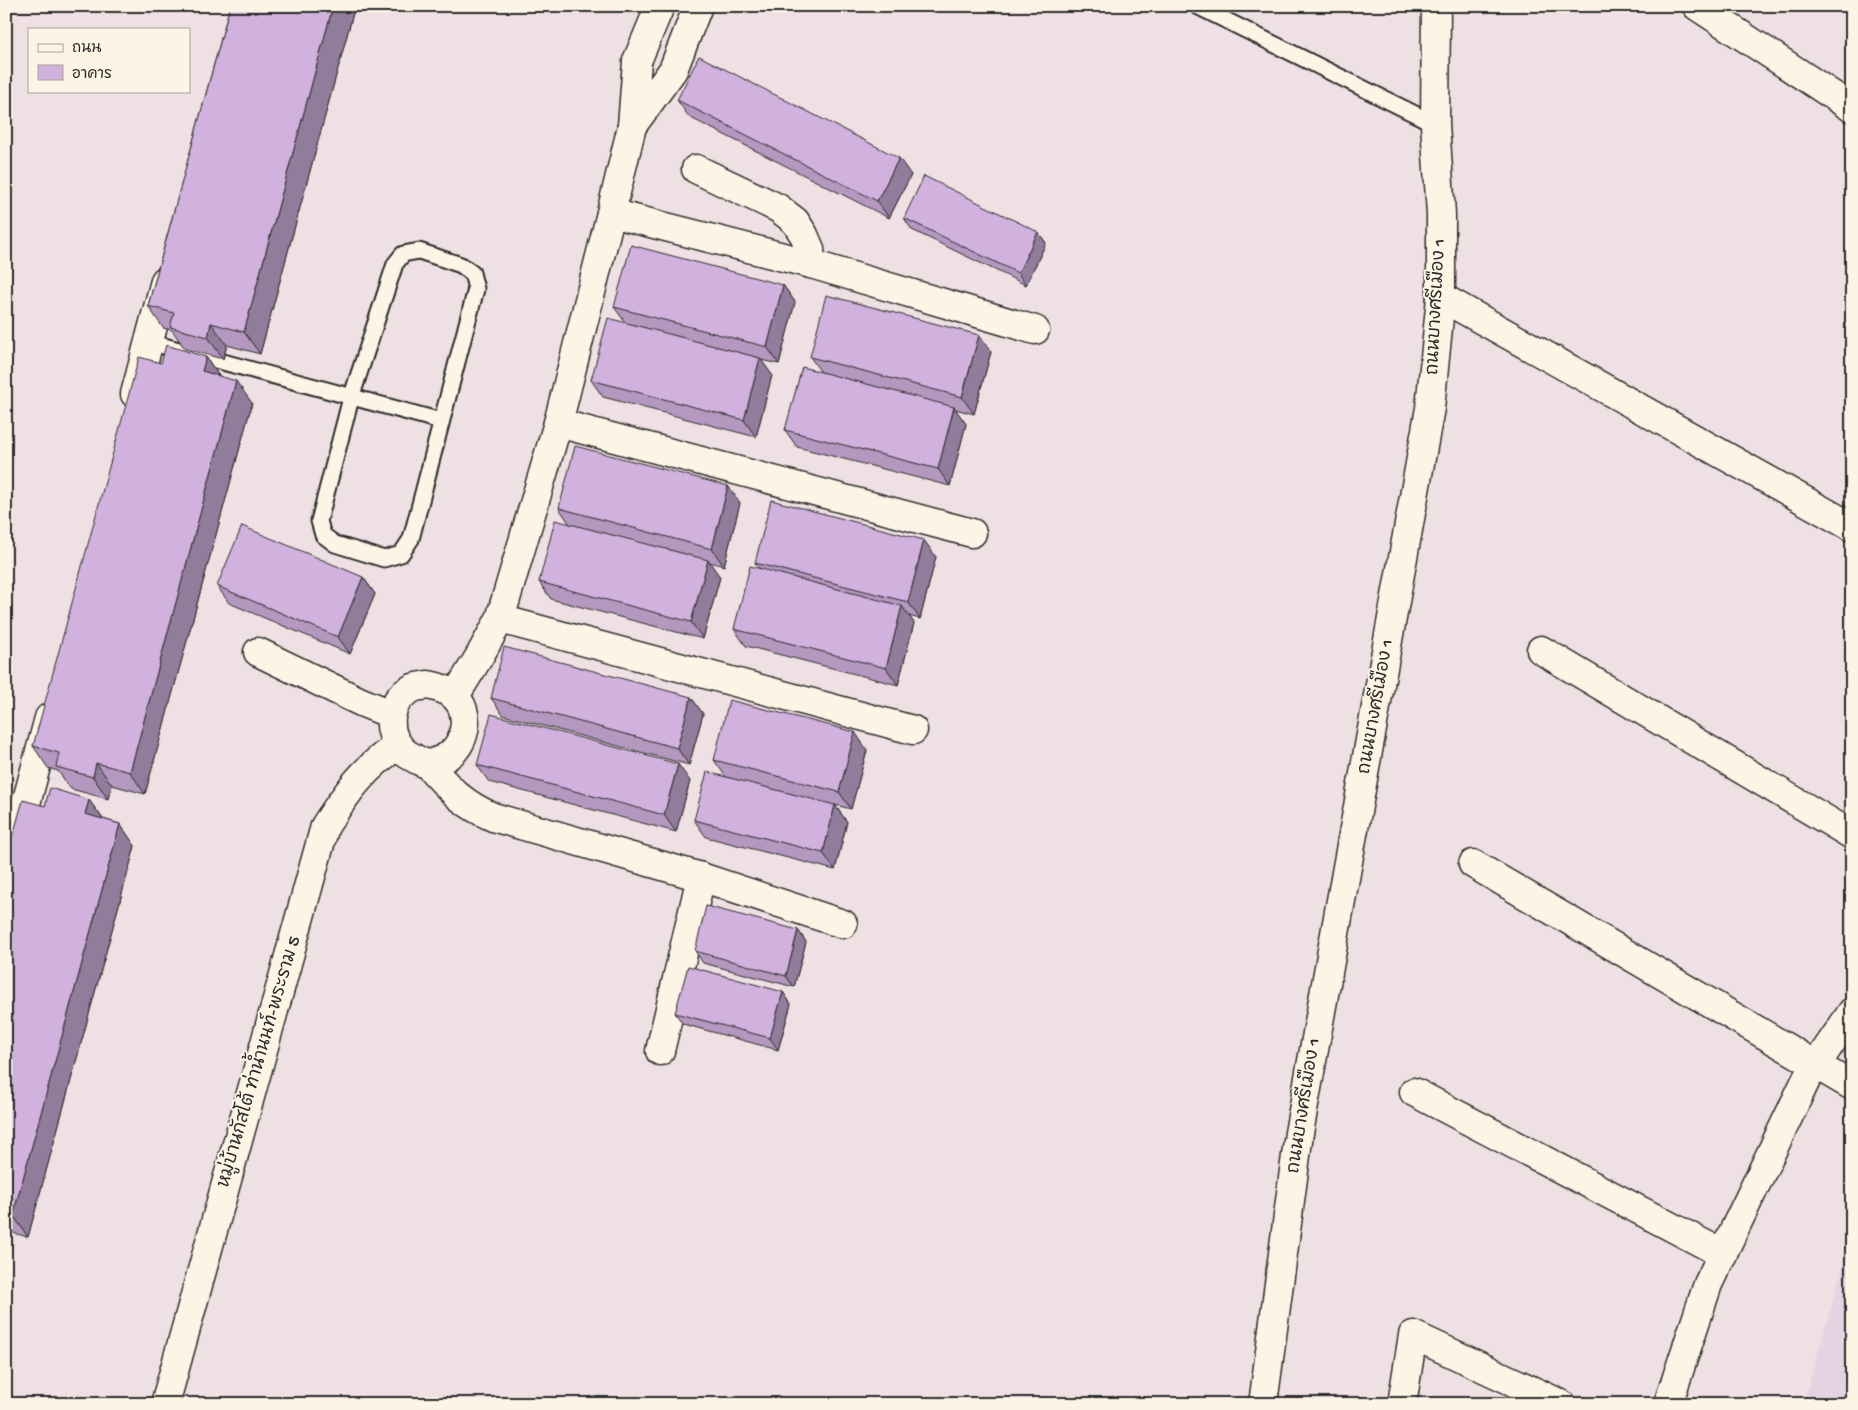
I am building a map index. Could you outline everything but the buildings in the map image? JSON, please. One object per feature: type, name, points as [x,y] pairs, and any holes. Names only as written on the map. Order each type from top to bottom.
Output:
[{"type":"street","points":[[455,696],[500,618],[558,423],[632,126],[637,61],[660,6]]},
{"type":"street","points":[[632,126],[673,70],[698,6]]},
{"type":"street","name":"ถนนบางศรีเมือง 1","points":[[1263,1404],[1299,1133],[1430,408],[1441,297],[1441,214],[1435,124],[1436,6]]},
{"type":"street","points":[[1697,6],[1852,108]]},
{"type":"street","points":[[696,169],[778,208],[795,221],[804,234],[810,249],[811,264]]},
{"type":"street","points":[[611,212],[811,264],[1035,330]]},
{"type":"street","points":[[128,419],[172,256]]},
{"type":"street","points":[[1441,297],[1852,527]]},
{"type":"street","points":[[558,423],[972,533]]},
{"type":"street","points":[[500,618],[913,730]]},
{"type":"street","points":[[1541,650],[1852,835]]},
{"type":"street","points":[[258,652],[361,702],[391,714]]},
{"type":"street","points":[[428,765],[451,755],[460,741],[465,726],[463,710],[455,696],[442,688],[428,685],[414,688],[404,694],[396,703],[391,714],[390,725],[395,741],[405,753],[428,765],[456,795],[472,808],[493,817],[701,878],[843,924]]},
{"type":"street","points":[[6,878],[55,696]]},
{"type":"street","name":"หมู่บ้านกัสโต้ ท่าน้ำนนท์-พระราม 5","points":[[165,1404],[326,826],[352,785],[380,757],[398,745]]},
{"type":"street","points":[[1473,864],[1852,1086]]},
{"type":"street","points":[[660,1051],[701,878]]},
{"type":"street","points":[[1668,1404],[1708,1284],[1807,1078],[1852,1012]]},
{"type":"street","points":[[1414,1092],[1723,1254]]},
{"type":"street","points":[[1402,1404],[1413,1335],[1561,1404]]},
{"type":"lane","points":[[1197,6],[1435,124]]},
{"type":"lane","points":[[419,251],[461,265],[472,273],[476,289],[411,539],[401,554],[384,559],[335,544],[323,535],[320,521],[351,398],[395,264],[403,254],[419,251]]},
{"type":"lane","points":[[149,342],[441,421]]},
{"type":"shaded area","points":[[1845,1258],[1852,1260],[1852,1404],[1803,1404]]}]
